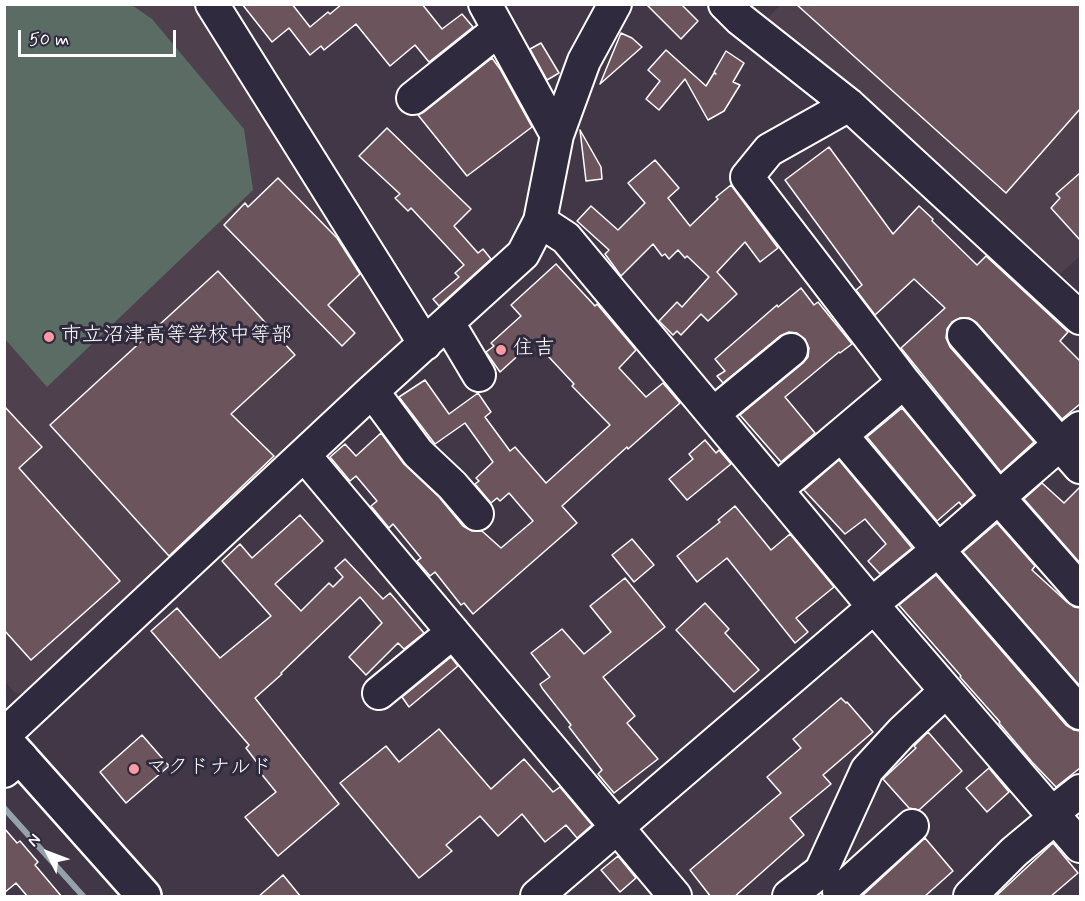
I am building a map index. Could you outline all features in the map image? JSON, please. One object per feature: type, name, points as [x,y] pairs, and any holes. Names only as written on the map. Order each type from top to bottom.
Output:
[{"type":"main road","points":[[9,751],[144,897]]},
{"type":"street","points":[[212,4],[425,344]]},
{"type":"street","points":[[9,751],[304,455],[523,254],[540,222],[557,135],[584,61],[615,4]]},
{"type":"street","points":[[740,9],[849,105],[1080,318]]},
{"type":"street","points":[[413,98],[491,18],[557,135]]},
{"type":"street","points":[[849,105],[769,150],[747,177],[904,382],[999,498],[1080,590]]},
{"type":"street","points":[[540,222],[566,238],[873,605],[1080,846]]},
{"type":"street","points":[[448,324],[478,375]]},
{"type":"street","points":[[964,335],[1070,436],[1080,467]]},
{"type":"street","points":[[713,414],[791,350]]},
{"type":"street","points":[[776,490],[904,382]]},
{"type":"street","points":[[372,391],[418,453],[452,485],[477,514]]},
{"type":"street","points":[[842,436],[1080,713]]},
{"type":"street","points":[[537,897],[1070,436]]},
{"type":"street","points":[[304,455],[675,897]]},
{"type":"street","points":[[379,693],[453,632]]},
{"type":"street","points":[[834,886],[867,770],[902,732],[946,691]]},
{"type":"street","points":[[970,897],[1014,852],[1080,791]]},
{"type":"street","points":[[789,897],[834,886],[912,826]]},
{"type":"shaded area","points":[[5,5],[203,5],[408,343],[29,695],[15,693],[5,682]]},
{"type":"shaded area","points":[[780,5],[1080,5],[1080,256],[1060,274],[766,20]]},
{"type":"green space","points":[[4,5],[132,5],[152,19],[244,129],[253,190],[47,387],[5,339]]},
{"type":"building","points":[[242,4],[292,4],[310,27],[342,4],[422,4],[442,29],[462,14],[473,27],[429,62],[415,45],[390,66],[356,24],[324,50],[321,46],[310,55],[289,28],[272,42]]},
{"type":"building","points":[[646,4],[681,4],[698,21],[681,39]]},
{"type":"building","points":[[796,4],[1080,4],[1080,109],[1006,193]]},
{"type":"building","points":[[621,33],[632,38],[642,47],[600,84]]},
{"type":"building","points":[[541,43],[559,73],[547,80],[530,49]]},
{"type":"building","points":[[666,50],[706,86],[714,73],[716,74],[714,72],[726,51],[744,63],[733,82],[740,85],[724,111],[708,120],[685,79],[659,110],[646,99],[660,81],[648,70]]},
{"type":"building","points":[[492,58],[532,127],[467,176],[418,115]]},
{"type":"building","points":[[387,128],[471,209],[454,226],[478,253],[483,249],[491,259],[439,306],[433,299],[459,277],[455,273],[464,265],[411,208],[408,211],[395,198],[400,194],[359,156]]},
{"type":"building","points":[[580,130],[601,167],[602,179],[586,181]]},
{"type":"building","points":[[829,147],[893,234],[919,206],[977,265],[986,256],[1068,332],[1060,341],[1080,361],[1080,404],[1062,419],[977,323],[969,318],[960,318],[952,322],[947,329],[946,338],[950,347],[1034,442],[1001,472],[901,348],[945,308],[914,279],[875,315],[856,290],[862,285],[785,180]]},
{"type":"building","points":[[655,160],[679,188],[668,198],[690,226],[718,199],[716,197],[731,185],[778,248],[760,262],[745,242],[717,272],[737,294],[708,321],[701,314],[681,335],[677,331],[673,335],[659,321],[677,302],[682,307],[709,277],[678,250],[669,259],[665,254],[662,256],[653,244],[621,276],[605,254],[609,250],[577,221],[591,206],[618,230],[645,203],[628,183]]},
{"type":"building","points":[[1080,173],[1080,240],[1051,208],[1060,198],[1056,194]]},
{"type":"building","points":[[278,178],[337,238],[360,274],[328,305],[355,333],[342,346],[224,225],[245,203],[248,207]]},
{"type":"building","points":[[556,264],[595,306],[597,304],[636,350],[619,368],[646,397],[663,383],[680,403],[562,506],[577,523],[473,614],[464,603],[461,605],[435,572],[430,576],[417,561],[421,558],[393,524],[389,528],[371,506],[377,501],[356,476],[350,481],[330,457],[345,444],[356,456],[381,433],[404,464],[439,497],[463,526],[472,531],[482,531],[501,548],[533,521],[509,493],[500,501],[497,498],[491,503],[475,484],[479,481],[476,478],[493,462],[465,423],[435,444],[399,397],[425,380],[449,414],[478,393],[491,412],[485,417],[510,451],[515,447],[546,483],[610,425],[572,386],[574,384],[534,341],[500,372],[486,352],[494,346],[491,343],[521,316],[511,305]]},
{"type":"building","points":[[218,271],[295,355],[231,414],[274,456],[169,556],[50,425]]},
{"type":"building","points":[[801,288],[814,305],[818,302],[852,344],[785,397],[815,433],[781,462],[740,415],[803,363],[808,357],[809,348],[805,339],[797,333],[789,332],[780,336],[723,383],[717,376],[725,371],[715,359],[777,305],[778,307]]},
{"type":"building","points":[[4,406],[42,447],[19,468],[120,581],[31,660],[4,630]]},
{"type":"building","points":[[902,408],[974,495],[962,506],[959,502],[937,521],[867,437]]},
{"type":"building","points":[[705,440],[716,453],[719,450],[731,464],[687,500],[669,479],[693,459],[689,454]]},
{"type":"building","points":[[839,460],[912,548],[880,574],[868,561],[886,544],[865,519],[845,534],[804,490]]},
{"type":"building","points":[[1042,483],[1064,503],[1080,487],[1080,563],[1024,499]]},
{"type":"building","points":[[735,506],[771,550],[790,534],[834,587],[796,618],[808,632],[795,643],[727,558],[697,582],[677,556],[720,522],[718,520]]},
{"type":"building","points":[[300,515],[323,541],[275,584],[301,611],[329,583],[333,587],[343,577],[335,568],[345,559],[383,599],[390,593],[424,633],[404,649],[398,643],[366,675],[349,657],[382,623],[360,597],[255,698],[339,804],[278,856],[245,817],[276,792],[259,771],[262,769],[246,748],[249,745],[151,631],[177,608],[220,658],[271,616],[222,561],[240,544],[252,558]]},
{"type":"building","points":[[997,523],[1035,566],[1032,570],[1067,602],[1080,608],[1080,686],[963,552]]},
{"type":"building","points":[[632,539],[654,565],[634,582],[612,555]]},
{"type":"building","points":[[936,575],[1066,725],[1080,731],[1080,768],[1056,787],[1032,762],[899,605]]},
{"type":"building","points":[[625,578],[665,627],[603,677],[635,716],[627,723],[658,759],[614,793],[598,774],[602,770],[542,688],[540,684],[550,677],[531,653],[562,629],[584,654],[611,632],[590,606]]},
{"type":"building","points":[[705,603],[729,629],[725,633],[759,670],[734,692],[676,630]]},
{"type":"building","points":[[451,657],[458,666],[409,707],[402,697]]},
{"type":"building","points":[[841,698],[873,732],[823,775],[831,784],[790,818],[804,835],[734,897],[711,897],[690,870],[781,793],[767,777],[801,748],[793,739]]},
{"type":"building","points":[[439,729],[491,789],[524,759],[553,792],[560,787],[592,825],[577,838],[566,825],[545,842],[522,814],[498,836],[480,816],[446,845],[452,851],[419,878],[340,783],[386,746],[399,762]]},
{"type":"building","points":[[928,732],[962,771],[919,810],[909,808],[883,779],[916,748],[914,746]]},
{"type":"building","name":"マクドナルド","points":[[142,735],[169,766],[126,803],[100,772]]},
{"type":"building","points":[[989,768],[1009,792],[987,812],[966,788]]},
{"type":"building","points":[[4,828],[17,843],[20,841],[38,862],[35,865],[62,897],[28,897],[16,883],[4,893]]},
{"type":"building","points":[[925,838],[953,871],[924,897],[861,897]]},
{"type":"building","points":[[1053,843],[1078,873],[1050,897],[995,897]]},
{"type":"building","points":[[618,856],[636,878],[620,892],[601,870]]},
{"type":"building","points":[[283,875],[301,897],[258,897]]},
{"type":"waterway","points":[[4,808],[83,896]]},
{"type":"place","name":"市立沼津高等学校中等部","points":[[49,337]]},
{"type":"place","name":"住吉","points":[[501,350]]},
{"type":"place","name":"マクドナルド","points":[[134,769]]}]
